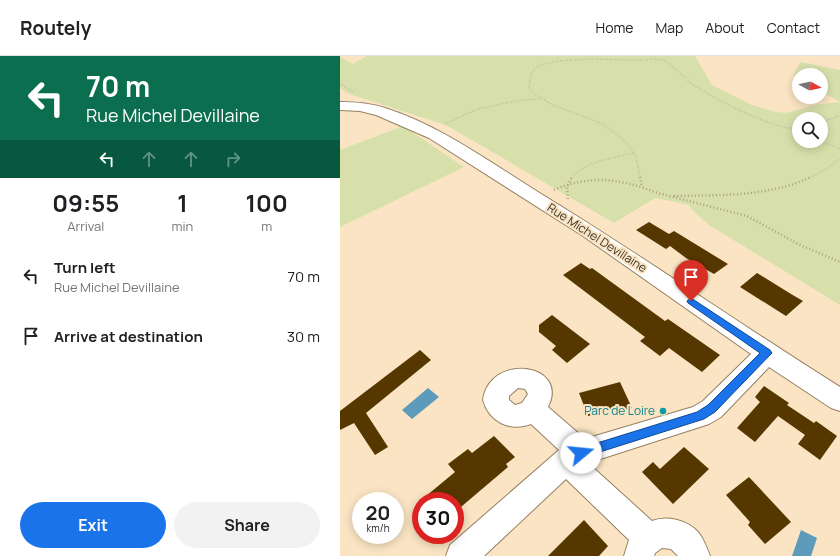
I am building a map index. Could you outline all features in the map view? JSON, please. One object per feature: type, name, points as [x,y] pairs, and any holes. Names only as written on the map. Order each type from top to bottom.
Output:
[{"type":"street","name":"Rue Michel Devillaine","points":[[342,106],[380,111],[435,135],[590,232],[767,353],[840,400]]},
{"type":"street","points":[[461,556],[574,457],[700,416],[712,409],[767,353]]},
{"type":"street","points":[[533,410],[574,457],[644,547],[661,533],[675,534],[684,539],[690,546],[695,556]]},
{"type":"path","points":[[661,56],[663,60],[708,94],[748,114],[792,129]]},
{"type":"path","points":[[663,60],[579,60],[546,64],[535,68],[530,75],[529,89],[534,95],[541,99],[602,123],[624,139],[633,150],[637,158],[639,179],[642,187],[669,196],[746,216],[798,244],[840,262]]},
{"type":"path","points":[[427,132],[478,109],[521,100],[541,99]]},
{"type":"path","points":[[828,120],[840,116]]},
{"type":"path","points":[[828,144],[840,149]]},
{"type":"path","points":[[560,213],[570,205],[567,195],[569,183],[574,174],[594,162],[634,153]]},
{"type":"path","points":[[669,196],[727,194],[790,185],[807,179],[833,165],[840,159]]},
{"type":"green space","points":[[367,56],[695,56],[712,85],[752,105],[776,112],[786,113],[815,105],[840,102],[840,305],[709,225],[691,209],[689,205],[655,198],[614,223],[446,125],[349,94],[340,88],[340,57],[353,64]]},
{"type":"green space","points":[[800,62],[840,70],[840,102],[828,95],[828,68],[797,68]]},
{"type":"green space","points":[[403,126],[464,167],[340,227],[340,150]]},
{"type":"water","points":[[428,388],[439,397],[412,419],[402,410]]},
{"type":"water","points":[[801,530],[817,538],[811,556],[792,556]]},
{"type":"building","points":[[649,222],[669,234],[674,231],[728,264],[714,274],[686,258],[670,246],[666,249],[636,230]]},
{"type":"building","points":[[581,263],[590,269],[592,268],[665,321],[668,319],[720,355],[702,372],[669,348],[660,356],[640,341],[645,337],[563,275]]},
{"type":"building","points":[[757,273],[803,301],[786,316],[740,287]]},
{"type":"building","points":[[552,315],[590,344],[567,363],[552,350],[556,346],[539,332],[539,325]]},
{"type":"building","points":[[420,350],[431,360],[366,413],[388,447],[375,455],[354,423],[340,430],[340,411]]},
{"type":"building","points":[[620,382],[632,408],[616,412],[614,409],[588,416],[579,393]]},
{"type":"building","points":[[764,386],[789,403],[787,405],[814,423],[816,421],[837,436],[820,460],[798,444],[805,435],[778,416],[755,442],[737,428],[760,402],[755,397]]},
{"type":"building","points":[[494,436],[515,457],[506,464],[508,467],[464,504],[464,492],[431,492],[455,472],[448,464],[468,449],[472,453]]},
{"type":"building","points":[[684,447],[709,469],[673,504],[642,472],[653,462],[660,469]]},
{"type":"building","points":[[749,477],[791,522],[765,544],[748,525],[750,522],[726,495]]},
{"type":"building","points":[[584,520],[608,546],[599,556],[548,556]]},
{"type":"place","name":"Parc de Loire","points":[[663,411]]},
{"type":"route","points":[[581,453],[700,416],[712,409],[767,353],[691,301]]}]
